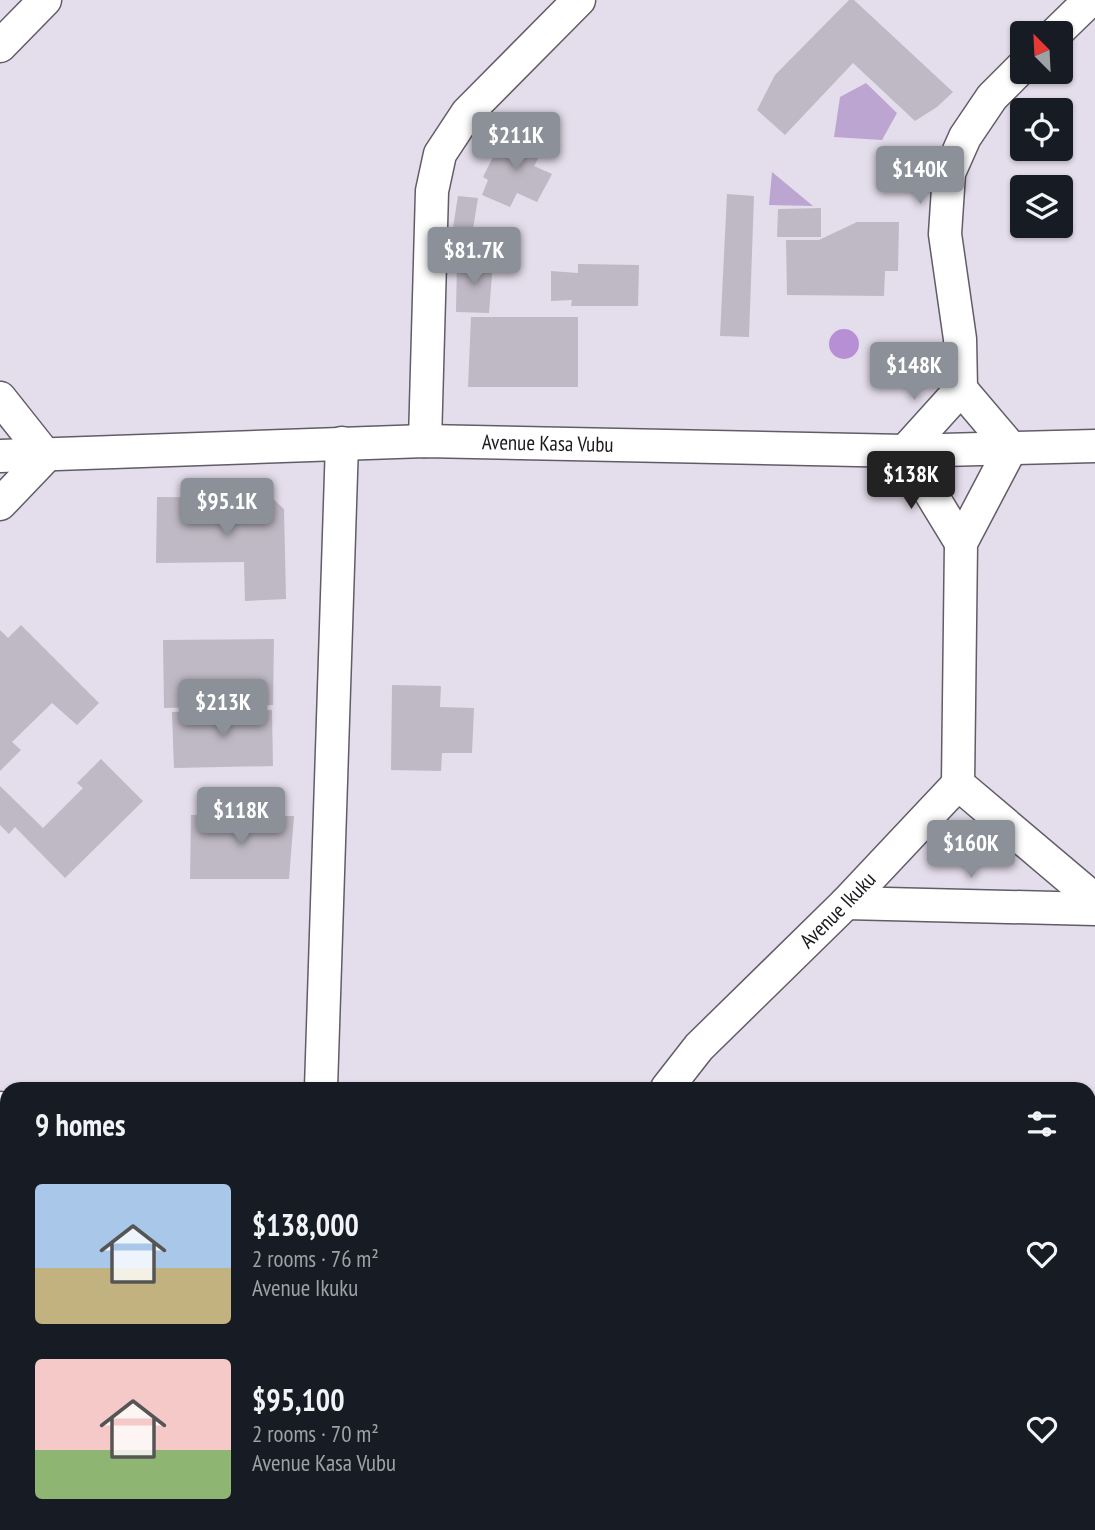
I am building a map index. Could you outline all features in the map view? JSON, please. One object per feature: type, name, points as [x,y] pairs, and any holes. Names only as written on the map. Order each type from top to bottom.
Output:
[{"type":"street","points":[[0,46],[45,0]]},
{"type":"street","points":[[425,441],[432,191],[440,154],[467,113],[579,0]]},
{"type":"street","points":[[1068,21],[1090,0]]},
{"type":"street","points":[[1010,79],[992,97],[965,137],[948,173],[945,234],[960,340],[961,389],[1011,448],[961,543],[958,784],[1095,900]]},
{"type":"street","points":[[961,389],[905,451],[961,543]]},
{"type":"street","points":[[0,398],[46,456],[0,504]]},
{"type":"street","name":"Avenue Kasa Vubu","points":[[0,456],[425,441],[905,451],[1095,446]]},
{"type":"street","points":[[321,1082],[342,443]]},
{"type":"street","name":"Avenue Ikuku","points":[[672,1082],[699,1047],[846,904],[958,784]]},
{"type":"street","points":[[846,904],[1095,909]]},
{"type":"shaded area","points":[[866,83],[897,113],[882,140],[834,137],[840,97]]},
{"type":"shaded area","points":[[772,172],[813,206],[769,205]]},
{"type":"shaded area","points":[[844,329],[854,334],[859,344],[854,354],[844,359],[834,354],[829,344],[834,334]]},
{"type":"building","points":[[849,0],[854,0],[953,92],[937,107],[915,121],[853,63],[785,135],[757,110],[775,75]]},
{"type":"building","points":[[513,132],[544,148],[534,166],[552,174],[537,202],[517,193],[510,207],[482,195],[488,180],[483,177],[500,143],[506,145]]},
{"type":"building","points":[[727,194],[754,196],[749,337],[720,336]]},
{"type":"building","points":[[458,196],[478,198],[471,241],[451,240]]},
{"type":"building","points":[[821,208],[821,237],[777,237],[778,209]]},
{"type":"building","points":[[857,222],[899,222],[898,271],[885,271],[884,296],[787,295],[786,240],[819,240]]},
{"type":"building","points":[[457,261],[493,262],[489,313],[456,312]]},
{"type":"building","points":[[578,264],[639,265],[638,306],[571,306],[572,300],[551,301],[551,271],[578,273]]},
{"type":"building","points":[[471,317],[578,317],[578,387],[468,387]]},
{"type":"building","points":[[157,497],[272,498],[284,509],[286,599],[245,601],[244,562],[156,563]]},
{"type":"building","points":[[21,625],[99,703],[77,725],[52,703],[12,742],[21,750],[0,771],[0,630],[8,638]]},
{"type":"building","points":[[274,639],[273,705],[164,708],[163,640]]},
{"type":"building","points":[[392,685],[441,686],[440,707],[474,708],[472,753],[442,753],[441,771],[391,770]]},
{"type":"building","points":[[272,710],[273,766],[174,768],[172,712]]},
{"type":"building","points":[[101,759],[143,801],[65,878],[15,827],[9,834],[0,825],[0,786],[43,828],[83,788],[77,783]]},
{"type":"building","points":[[191,815],[294,816],[289,879],[190,879]]}]
